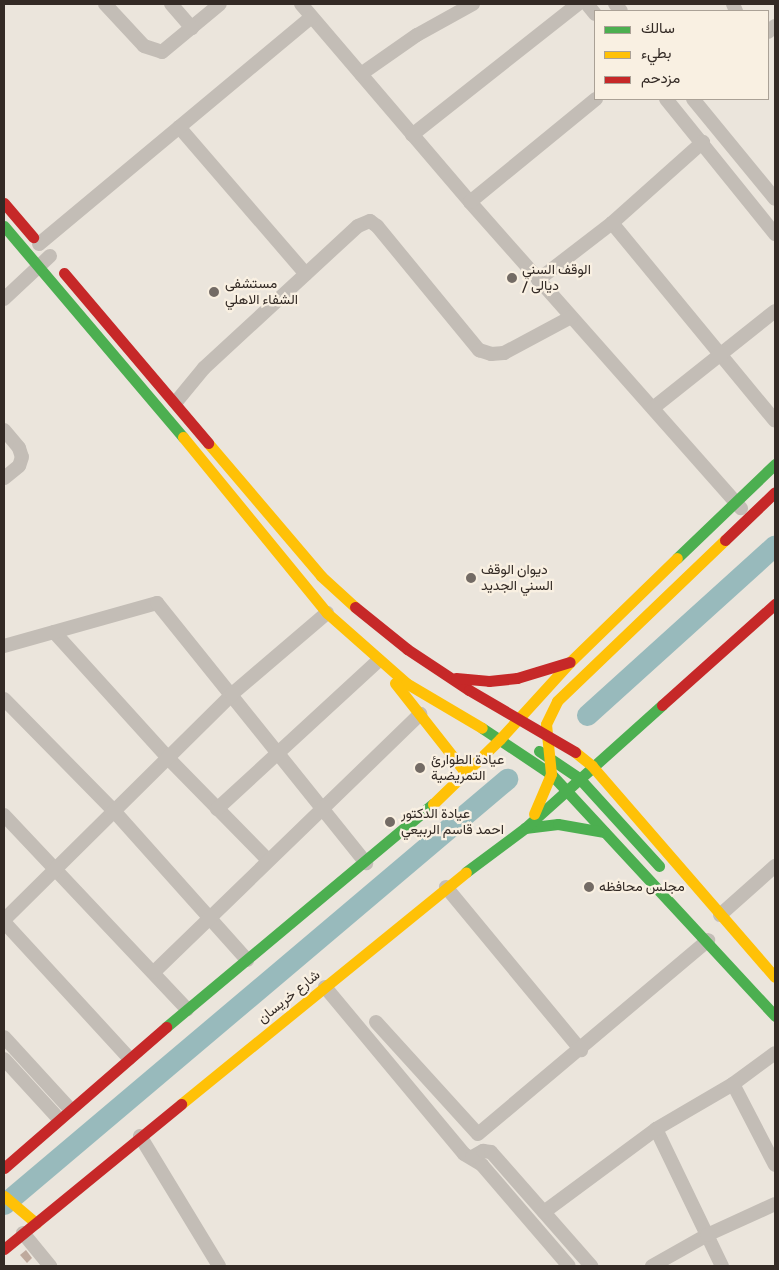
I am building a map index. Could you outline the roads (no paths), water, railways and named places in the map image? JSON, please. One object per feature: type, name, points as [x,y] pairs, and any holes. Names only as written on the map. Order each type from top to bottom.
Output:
[{"type":"main road","points":[[4,203],[176,402],[322,576],[364,616],[448,677],[519,718],[592,766],[694,887],[772,967]]},
{"type":"main road","points":[[4,226],[327,612],[378,661],[431,700],[500,739],[551,774],[708,940],[775,1016]]},
{"type":"main road","points":[[4,1168],[187,1008],[366,863],[500,739],[570,662],[737,503],[775,464]]},
{"type":"main road","points":[[525,828],[538,807],[551,774],[552,757],[548,736],[548,714],[562,694],[775,492]]},
{"type":"main road","name":"شارع خريسان","points":[[4,1249],[446,887],[525,828],[775,604]]},
{"type":"main road","points":[[378,661],[465,772]]},
{"type":"main road","points":[[448,677],[489,681],[507,679],[570,662]]},
{"type":"main road","points":[[500,739],[552,757],[579,778],[652,860],[694,887]]},
{"type":"main road","points":[[525,828],[558,824],[604,832]]},
{"type":"main road","points":[[4,1196],[36,1223]]},
{"type":"street","points":[[105,4],[144,46],[152,51],[162,52],[220,4]]},
{"type":"street","points":[[172,4],[192,28]]},
{"type":"street","points":[[301,4],[470,202],[749,518]]},
{"type":"street","points":[[361,74],[417,35],[473,4]]},
{"type":"street","points":[[412,135],[578,4]]},
{"type":"street","points":[[39,244],[311,17]]},
{"type":"street","points":[[470,202],[595,100]]},
{"type":"street","points":[[667,100],[703,142],[775,234]]},
{"type":"street","points":[[694,100],[775,199]]},
{"type":"street","points":[[179,127],[306,274]]},
{"type":"street","points":[[538,280],[612,223],[703,142]]},
{"type":"street","points":[[176,402],[204,368],[358,226],[370,221],[377,226],[479,350],[491,354],[504,353],[571,317]]},
{"type":"street","points":[[612,223],[775,421]]},
{"type":"street","points":[[4,299],[50,256]]},
{"type":"street","points":[[653,408],[775,311]]},
{"type":"street","points":[[4,430],[19,448],[22,457],[19,466],[4,478]]},
{"type":"street","points":[[4,646],[157,603],[323,806],[366,863]]},
{"type":"street","points":[[129,1058],[4,921],[232,694],[327,612]]},
{"type":"street","points":[[54,632],[168,759],[268,860]]},
{"type":"street","points":[[217,809],[277,750],[378,661]]},
{"type":"street","points":[[4,699],[114,811],[247,960]]},
{"type":"street","points":[[154,972],[420,714]]},
{"type":"street","points":[[4,815],[57,868],[187,1008]]},
{"type":"street","points":[[720,915],[775,866]]},
{"type":"street","points":[[446,887],[581,1050]]},
{"type":"street","points":[[376,1022],[478,1134],[581,1050],[708,940]]},
{"type":"street","points":[[326,987],[464,1154],[472,1157],[482,1165],[569,1266]]},
{"type":"street","points":[[4,1037],[70,1109]]},
{"type":"street","points":[[544,1212],[656,1129],[733,1084],[775,1053]]},
{"type":"street","points":[[4,1060],[59,1119]]},
{"type":"street","points":[[733,1084],[775,1165]]},
{"type":"street","points":[[656,1129],[722,1266]]},
{"type":"street","points":[[140,1136],[219,1266]]},
{"type":"street","points":[[472,1157],[483,1151],[491,1152],[592,1266]]},
{"type":"street","points":[[652,1266],[707,1235],[775,1204]]},
{"type":"street","points":[[23,1233],[50,1266]]},
{"type":"waterway","points":[[587,715],[775,545]]},
{"type":"waterway","points":[[4,1204],[507,779]]},
{"type":"place","name":"الوقف السني / ديالى","points":[[512,278]]},
{"type":"place","name":"مستشفى الشفاء الاهلي","points":[[214,292]]},
{"type":"place","name":"ديوان الوقف السني الجديد","points":[[471,578]]},
{"type":"place","name":"عيادة الطوارئ التمريضية","points":[[420,768]]},
{"type":"place","name":"عيادة الدكتور احمد قاسم الربيعي","points":[[390,822]]},
{"type":"place","name":"مجلس محافظه","points":[[589,887]]}]
